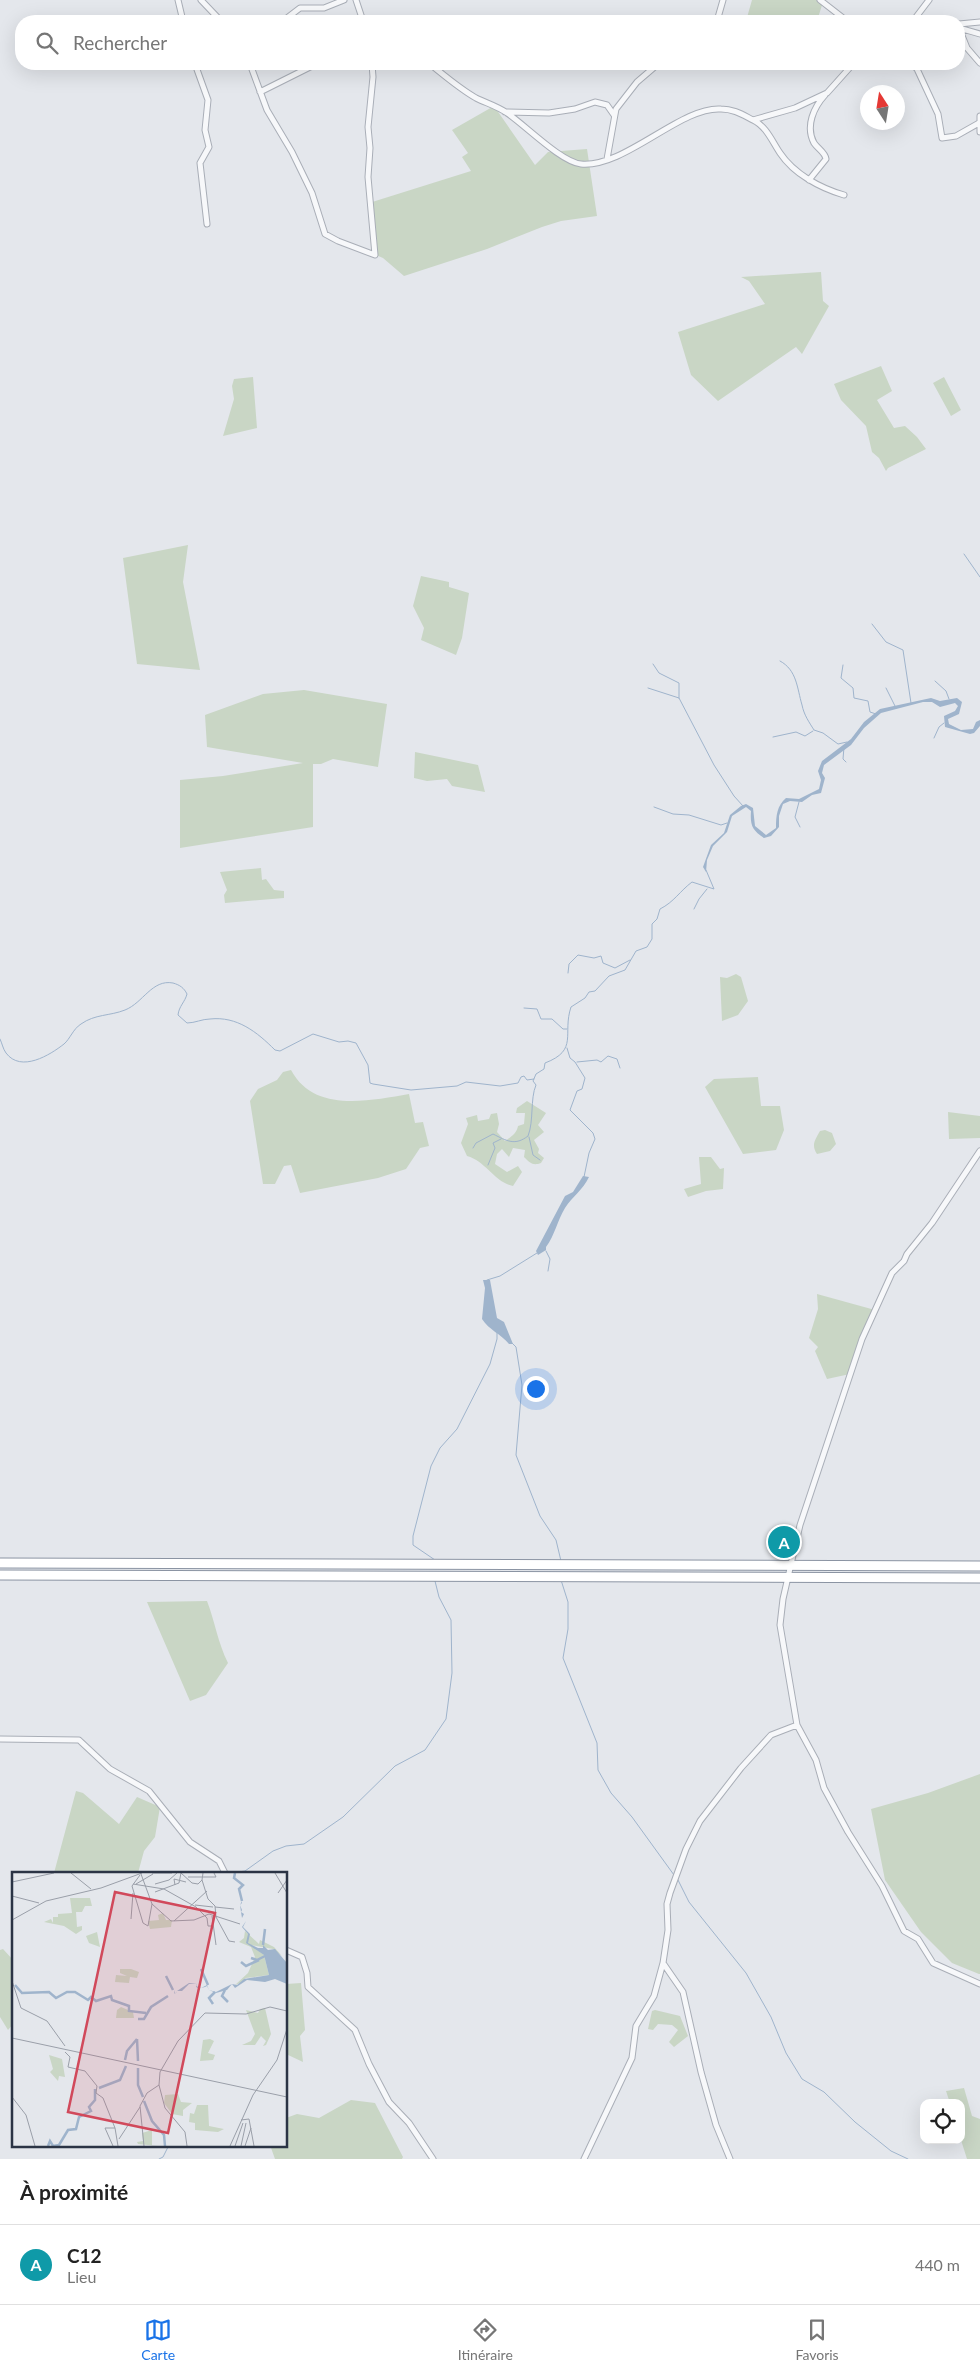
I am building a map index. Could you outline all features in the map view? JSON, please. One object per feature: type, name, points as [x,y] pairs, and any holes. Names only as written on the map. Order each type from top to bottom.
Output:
[{"type":"highway","points":[[0,1563],[980,1566]]},
{"type":"highway","points":[[0,1575],[980,1578]]},
{"type":"street","points":[[178,0],[182,15]]},
{"type":"street","points":[[201,0],[215,15]]},
{"type":"street","points":[[291,15],[300,8],[324,8],[344,0]]},
{"type":"street","points":[[356,0],[361,15]]},
{"type":"street","points":[[718,15],[722,0]]},
{"type":"street","points":[[820,0],[839,15]]},
{"type":"street","points":[[918,15],[929,0]]},
{"type":"street","points":[[965,26],[980,22]]},
{"type":"street","points":[[965,29],[980,34]]},
{"type":"street","points":[[965,43],[967,48],[980,63]]},
{"type":"street","points":[[197,70],[208,100],[205,130],[209,147],[200,163],[207,224]]},
{"type":"street","points":[[252,70],[267,110],[292,152],[312,193],[325,234],[375,255],[368,176],[372,70]]},
{"type":"street","points":[[260,92],[304,70]]},
{"type":"street","points":[[438,70],[461,88],[505,112],[554,151],[581,164],[608,159],[683,120],[705,112],[721,108],[738,112],[753,120],[768,133],[784,157],[809,180],[831,192],[844,195]]},
{"type":"street","points":[[608,159],[616,109],[637,82],[651,70]]},
{"type":"street","points":[[809,180],[826,159],[814,142],[811,127],[814,108],[847,70]]},
{"type":"street","points":[[917,70],[936,110],[942,138],[956,136],[980,123]]},
{"type":"street","points":[[753,120],[789,110],[827,93]]},
{"type":"street","points":[[505,112],[549,113],[575,109],[595,102],[607,105],[614,115]]},
{"type":"street","points":[[980,116],[980,132]]},
{"type":"street","points":[[980,1151],[932,1223],[889,1278],[852,1368],[800,1525],[780,1625],[797,1725],[816,1760],[824,1788],[848,1832],[882,1886],[904,1931],[918,1939],[934,1963],[980,1984]]},
{"type":"street","points":[[584,2159],[632,2058],[636,2026],[654,1996],[663,1963],[668,1930],[667,1904],[686,1849],[700,1821],[741,1768],[771,1735],[797,1725]]},
{"type":"street","points":[[0,1739],[79,1740],[110,1769],[149,1791],[190,1842],[220,1861],[225,1872]]},
{"type":"street","points":[[288,1951],[302,1957],[307,1973],[308,1987],[355,2030],[369,2064],[389,2102],[409,2123],[433,2159]]},
{"type":"street","points":[[663,1963],[683,1992],[700,2072],[716,2125],[730,2159]]},
{"type":"green space","points":[[752,0],[820,0],[823,2],[819,15],[748,15]]},
{"type":"green space","points":[[494,106],[535,165],[548,152],[587,149],[597,216],[561,221],[487,249],[404,276],[383,258],[376,255],[369,203],[471,171],[462,157],[468,153],[452,130]]},
{"type":"green space","points":[[821,272],[823,301],[829,306],[802,354],[796,347],[718,401],[691,375],[678,332],[765,304],[749,281],[741,277]]},
{"type":"green space","points":[[881,366],[892,391],[877,400],[894,428],[905,426],[926,449],[888,468],[886,471],[879,458],[872,452],[866,426],[841,400],[834,384]]},
{"type":"green space","points":[[253,377],[257,428],[223,436],[234,399],[232,386],[234,379]]},
{"type":"green space","points":[[944,377],[961,410],[951,416],[933,383]]},
{"type":"green space","points":[[188,545],[183,582],[200,670],[137,664],[123,558]]},
{"type":"green space","points":[[421,576],[449,582],[449,587],[469,593],[462,638],[456,655],[421,640],[424,628],[413,606]]},
{"type":"green space","points":[[304,690],[387,704],[378,767],[333,759],[321,764],[313,764],[313,827],[180,848],[180,780],[223,776],[303,763],[207,747],[205,715],[263,694]]},
{"type":"green space","points":[[415,752],[478,765],[485,792],[452,786],[447,779],[427,781],[414,778]]},
{"type":"green space","points":[[261,868],[262,880],[266,879],[274,890],[284,891],[284,898],[225,903],[224,895],[227,890],[220,872]]},
{"type":"green space","points":[[736,974],[741,977],[748,1001],[738,1015],[722,1021],[720,977],[727,978]]},
{"type":"green space","points":[[291,1070],[301,1084],[313,1093],[328,1098],[343,1101],[360,1101],[409,1094],[415,1123],[423,1122],[429,1146],[420,1148],[406,1169],[378,1178],[300,1193],[291,1165],[284,1166],[275,1184],[263,1184],[250,1101],[258,1089],[277,1080],[283,1072]]},
{"type":"green space","points":[[758,1077],[761,1106],[780,1106],[784,1130],[776,1150],[743,1154],[705,1087],[714,1079]]},
{"type":"green space","points":[[527,1101],[546,1113],[538,1125],[544,1132],[534,1140],[539,1149],[538,1153],[544,1158],[541,1163],[534,1164],[524,1157],[525,1150],[513,1148],[509,1157],[502,1149],[497,1154],[495,1164],[507,1172],[518,1166],[522,1172],[513,1186],[506,1184],[480,1162],[467,1156],[461,1143],[468,1124],[466,1118],[477,1115],[478,1121],[489,1119],[491,1114],[497,1113],[499,1124],[497,1132],[505,1141],[515,1133],[518,1126],[524,1124],[525,1113],[516,1113],[517,1108]]},
{"type":"green space","points":[[948,1112],[980,1116],[980,1138],[949,1139]]},
{"type":"green space","points":[[825,1130],[832,1133],[836,1144],[830,1151],[817,1154],[814,1142],[820,1131]]},
{"type":"green space","points":[[699,1157],[711,1157],[720,1169],[724,1168],[723,1189],[706,1191],[688,1197],[684,1189],[701,1184]]},
{"type":"green space","points":[[817,1294],[875,1310],[850,1374],[827,1379],[815,1351],[818,1347],[809,1338],[818,1309]]},
{"type":"green space","points":[[207,1601],[228,1663],[206,1695],[190,1701],[147,1602]]},
{"type":"green space","points":[[980,1774],[979,1974],[952,1963],[921,1932],[885,1880],[871,1809],[928,1793]]},
{"type":"green space","points":[[76,1791],[83,1793],[119,1824],[137,1797],[160,1807],[155,1837],[144,1851],[138,1872],[54,1872]]},
{"type":"green space","points":[[3,1949],[12,1959],[12,2025],[8,2030],[0,2017],[0,1950]]},
{"type":"green space","points":[[301,1983],[305,2030],[300,2036],[303,2062],[288,2055],[288,1984]]},
{"type":"green space","points":[[655,2010],[680,2016],[688,2036],[674,2047],[669,2042],[678,2030],[672,2025],[658,2024],[653,2030],[648,2029],[652,2011]]},
{"type":"green space","points":[[964,2088],[972,2116],[980,2119],[980,2159],[967,2159],[962,2144],[965,2144],[965,2099],[949,2099],[946,2091]]},
{"type":"green space","points":[[351,2100],[375,2103],[403,2157],[402,2159],[275,2159],[270,2146],[288,2146],[288,2117],[297,2114],[319,2118]]},
{"type":"water","points":[[931,698],[940,701],[957,698],[962,702],[959,714],[948,719],[949,724],[961,730],[973,729],[976,722],[980,720],[980,726],[974,733],[970,734],[945,727],[944,716],[955,711],[958,706],[955,703],[940,707],[932,702],[923,702],[881,713],[864,728],[851,745],[824,765],[822,773],[825,778],[821,793],[812,795],[802,802],[790,801],[783,804],[779,816],[779,827],[771,836],[764,838],[754,830],[751,811],[746,807],[732,816],[727,832],[713,846],[707,860],[706,872],[703,867],[711,845],[724,833],[730,815],[741,806],[746,804],[753,808],[755,826],[766,835],[776,828],[778,811],[786,798],[799,799],[819,789],[821,780],[818,771],[822,761],[851,739],[864,722],[880,709]]},
{"type":"water","points":[[583,1176],[589,1177],[584,1186],[565,1208],[546,1250],[538,1255],[536,1251],[565,1196],[573,1192]]},
{"type":"water","points":[[483,1280],[490,1280],[497,1318],[504,1322],[513,1344],[509,1344],[482,1319],[485,1288]]},
{"type":"waterway","points":[[964,554],[980,577]]},
{"type":"waterway","points":[[872,624],[886,642],[903,650],[911,703]]},
{"type":"waterway","points":[[780,661],[793,674],[804,712],[814,730],[823,733],[838,744],[847,742]]},
{"type":"waterway","points":[[653,664],[659,673],[679,683],[679,698]]},
{"type":"waterway","points":[[843,665],[841,678],[853,688],[854,698],[868,701],[870,712],[876,714]]},
{"type":"waterway","points":[[935,681],[946,691],[949,699]]},
{"type":"waterway","points":[[648,688],[679,698],[714,765],[734,796],[743,806]]},
{"type":"waterway","points":[[886,688],[896,708]]},
{"type":"waterway","points":[[934,738],[939,727],[944,723]]},
{"type":"waterway","points":[[773,737],[796,732],[805,736],[813,731]]},
{"type":"waterway","points":[[844,747],[843,759],[846,762]]},
{"type":"waterway","points":[[799,802],[795,817],[800,827]]},
{"type":"waterway","points":[[654,807],[673,814],[689,815],[721,825],[727,823]]},
{"type":"waterway","points":[[473,1148],[476,1143],[493,1134],[515,1142],[528,1136],[536,1085],[533,1081],[536,1074],[544,1069],[545,1063],[556,1058],[566,1047],[571,1007],[585,998],[589,992],[595,991],[609,976],[625,970],[636,951],[647,947],[652,939],[652,924],[657,919],[660,909],[688,885],[692,882],[714,889],[706,870]]},
{"type":"waterway","points":[[694,909],[707,889]]},
{"type":"waterway","points":[[568,973],[569,964],[578,955],[594,958],[601,956],[603,963],[615,968],[630,960]]},
{"type":"waterway","points":[[0,1039],[5,1051],[12,1059],[19,1062],[35,1060],[51,1053],[64,1044],[76,1029],[86,1021],[125,1010],[153,988],[166,983],[173,983],[182,987],[187,994],[178,1015],[187,1023],[207,1019],[229,1020],[254,1031],[275,1050],[280,1051],[313,1034],[339,1042],[348,1041],[356,1043],[368,1065],[370,1083],[373,1084],[411,1090],[457,1086],[466,1082],[500,1086],[518,1083],[521,1077],[524,1076],[527,1080],[534,1079]]},
{"type":"waterway","points":[[524,1008],[537,1009],[541,1019],[552,1019],[563,1029],[567,1029]]},
{"type":"waterway","points":[[567,1048],[570,1058],[575,1062],[585,1078],[582,1089],[577,1091],[570,1110],[593,1133],[595,1139],[589,1153],[584,1177]]},
{"type":"waterway","points":[[577,1062],[597,1060],[601,1062],[608,1056],[617,1059],[620,1068]]},
{"type":"waterway","points":[[529,1137],[533,1155],[540,1160]]},
{"type":"waterway","points":[[488,1165],[495,1148],[493,1143],[501,1139]]},
{"type":"waterway","points":[[546,1251],[550,1259],[548,1271]]},
{"type":"waterway","points":[[487,1280],[500,1276],[537,1253]]},
{"type":"waterway","points":[[435,1560],[413,1545],[413,1536],[431,1466],[440,1448],[457,1429],[490,1364],[497,1332]]},
{"type":"waterway","points":[[512,1343],[516,1347],[522,1385],[516,1455],[540,1516],[556,1540],[561,1561]]},
{"type":"waterway","points":[[561,1580],[568,1602],[568,1629],[563,1658],[597,1743],[598,1770],[611,1793],[632,1817],[674,1875]]},
{"type":"waterway","points":[[238,1872],[245,1871],[273,1851],[286,1846],[304,1844],[343,1817],[395,1766],[425,1750],[446,1719],[452,1673],[451,1620],[439,1597],[435,1581]]},
{"type":"waterway","points":[[677,1878],[689,1902],[746,1973],[771,2017],[786,2053],[802,2079],[824,2092],[855,2122],[891,2151],[908,2159]]},
{"type":"waterway","points":[[159,2159],[163,2157],[168,2146]]},
{"type":"place","name":"C12","points":[[784,1542]]}]
